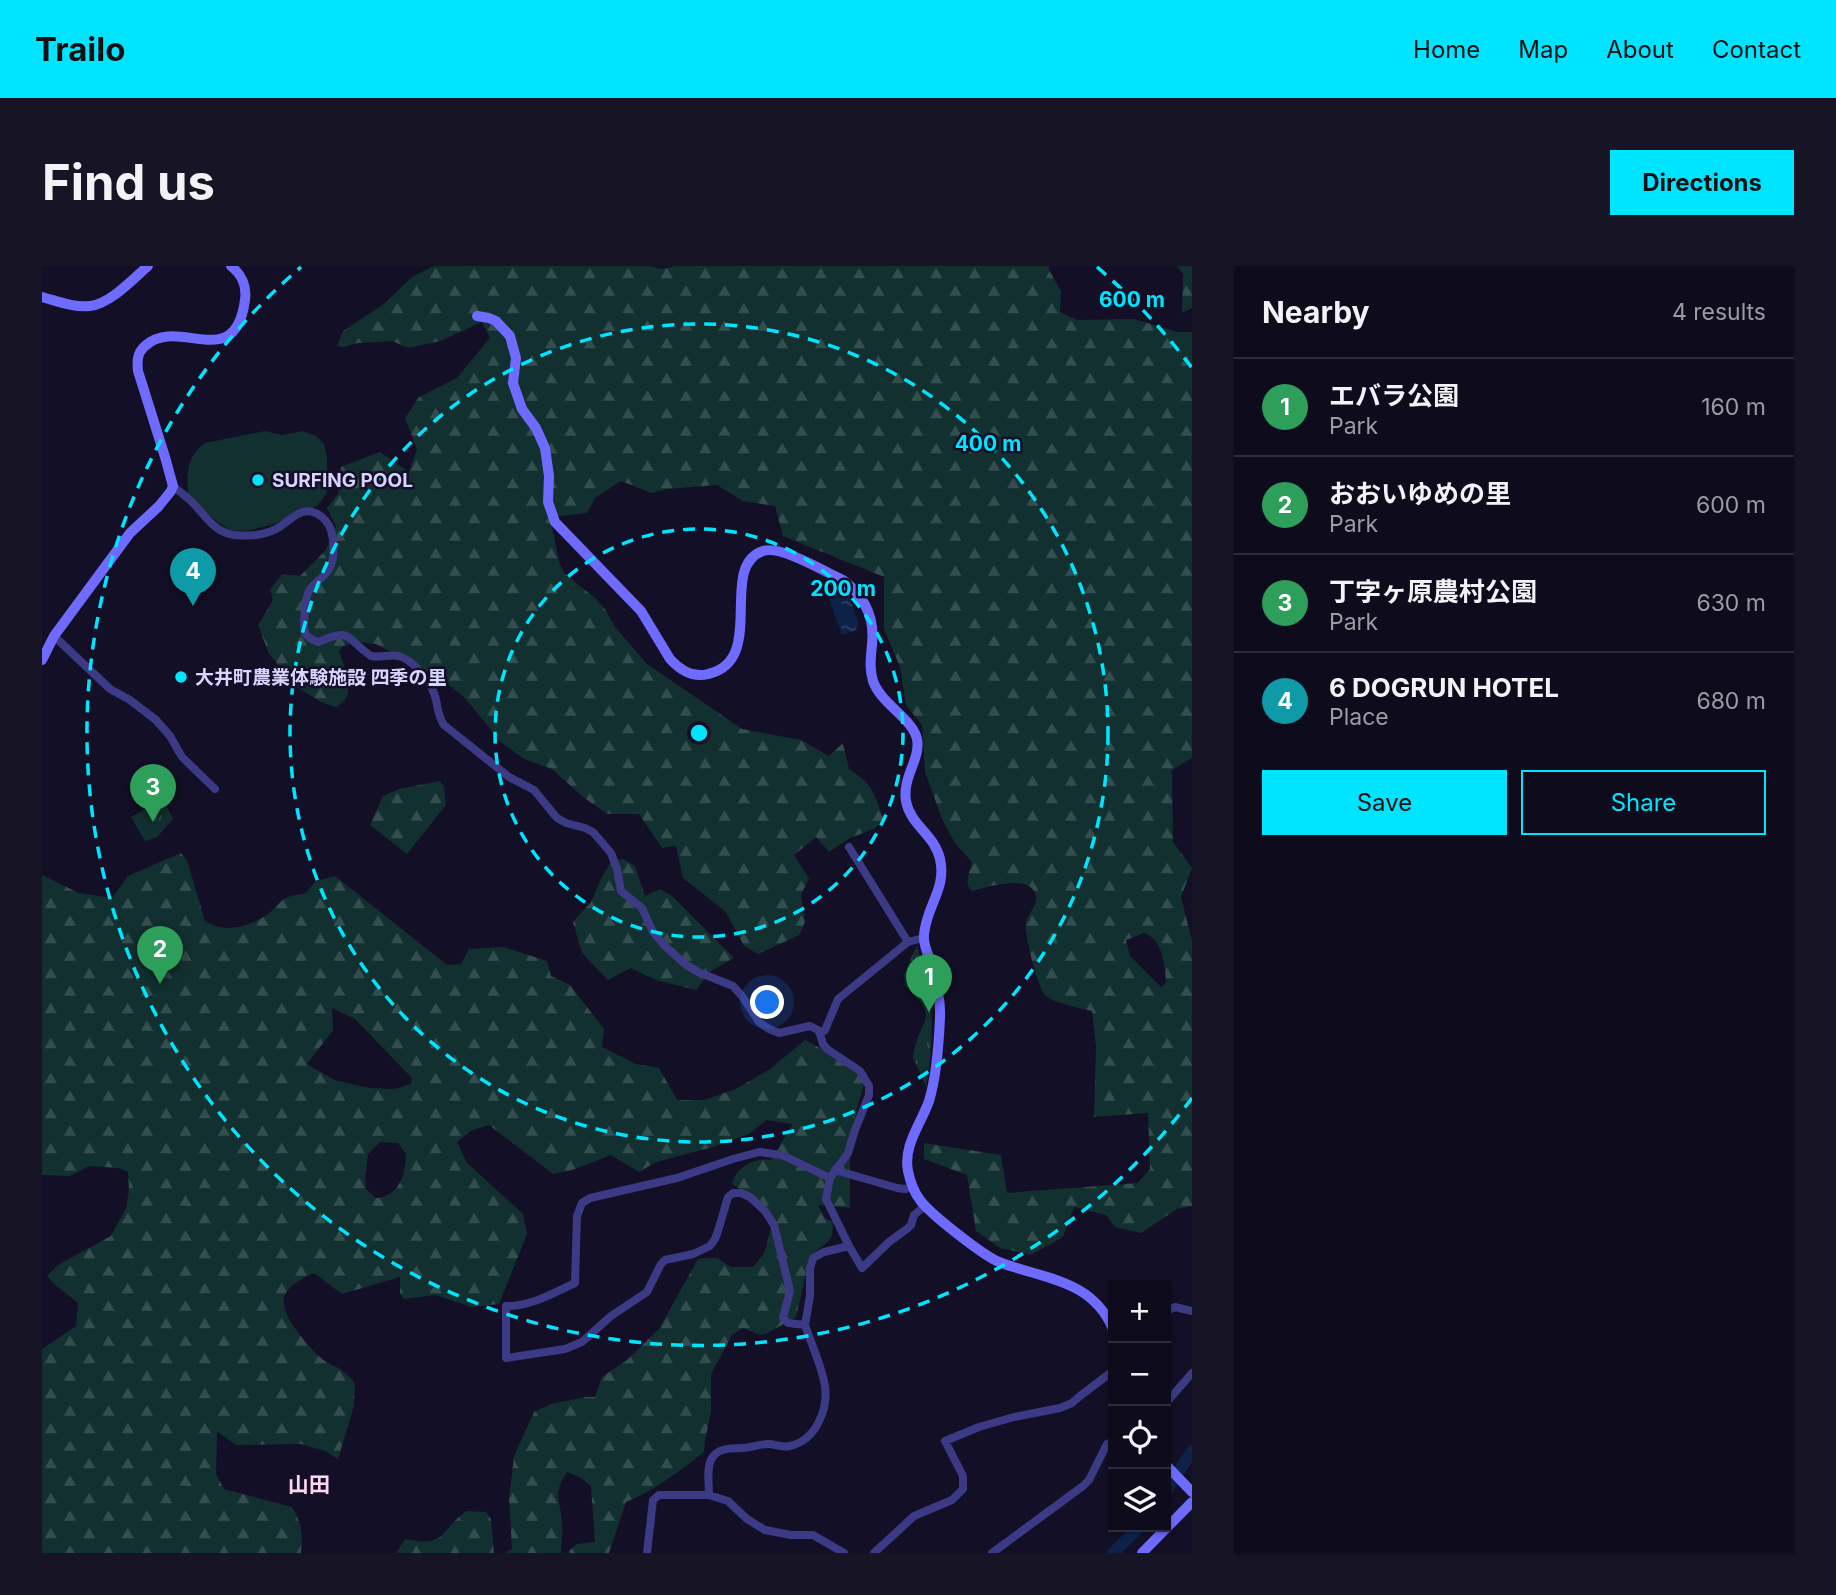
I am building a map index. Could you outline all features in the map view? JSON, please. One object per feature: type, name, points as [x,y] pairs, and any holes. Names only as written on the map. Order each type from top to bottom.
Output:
[{"type":"street","points":[[42,297],[79,306],[92,306],[106,300],[148,266]]},
{"type":"street","points":[[231,266],[243,280],[246,291],[244,308],[234,330],[226,337],[212,340],[174,336],[160,338],[149,343],[138,356],[138,371],[173,486],[194,504],[211,525],[234,535],[271,531],[302,512],[320,514],[332,534],[332,559],[328,572],[307,594],[304,626],[309,638],[318,642],[331,636],[345,635],[371,656],[397,656],[412,664],[432,688],[444,725],[509,777],[534,790],[557,818],[571,825],[590,829],[606,845],[615,863],[621,891],[642,908],[653,932],[671,951],[691,968],[733,986],[759,1022],[769,1029],[779,1032],[810,1026],[818,1030],[827,1049],[860,1071],[869,1086],[869,1095],[848,1153],[833,1174],[825,1199],[862,1268],[908,1227],[914,1214],[925,1206]]},
{"type":"street","points":[[477,316],[496,321],[510,336],[516,358],[513,383],[522,409],[536,428],[545,448],[549,476],[548,502],[555,523],[641,611],[676,665],[691,674],[705,675],[725,667],[733,657],[738,643],[745,568],[750,559],[760,552],[782,551],[843,580],[862,598],[872,622],[870,670],[873,679],[882,697],[913,729],[917,739],[916,756],[905,787],[909,811],[913,820],[935,845],[942,866],[940,887],[927,913],[923,939],[939,998],[940,1015],[933,1087],[908,1154],[908,1170],[913,1187],[925,1206],[989,1257],[1078,1288],[1098,1304],[1108,1318]]},
{"type":"street","points":[[42,660],[54,636],[130,533],[159,506],[173,486]]},
{"type":"street","points":[[54,636],[110,689],[156,720],[170,736],[182,757],[215,789]]},
{"type":"street","points":[[849,847],[908,942]]},
{"type":"street","points":[[820,1034],[825,1030],[838,999],[908,942],[923,939]]},
{"type":"street","points":[[805,1325],[788,1324],[783,1318],[790,1292],[774,1226],[765,1211],[750,1197],[733,1193],[726,1202],[718,1231],[710,1246],[693,1254],[665,1261],[647,1292],[611,1316],[582,1342],[565,1349],[506,1358],[506,1306],[517,1307],[575,1283],[577,1216],[582,1203],[590,1198],[677,1178],[759,1152],[782,1155],[833,1174],[897,1188],[913,1187]]},
{"type":"street","points":[[709,1495],[710,1463],[718,1451],[764,1444],[789,1447],[806,1438],[819,1423],[826,1397],[825,1382],[805,1325],[810,1296],[810,1269],[813,1258],[824,1252],[849,1246]]},
{"type":"street","points":[[1171,1309],[1175,1307],[1192,1311]]},
{"type":"street","points":[[1171,1397],[1192,1373]]},
{"type":"street","points":[[874,1553],[914,1516],[952,1500],[963,1489],[963,1476],[945,1441],[979,1427],[1060,1408],[1072,1403],[1108,1375]]},
{"type":"street","points":[[992,1553],[1083,1486],[1089,1480],[1108,1444]]},
{"type":"street","points":[[1169,1469],[1189,1489]]},
{"type":"street","points":[[647,1553],[653,1500],[659,1495],[709,1495],[728,1501],[747,1519],[765,1530],[791,1535],[813,1535],[844,1553]]},
{"type":"street","points":[[1142,1553],[1192,1502]]},
{"type":"green space","points":[[434,266],[648,266],[662,269],[675,266],[1049,266],[1061,291],[1060,312],[1077,320],[1134,319],[1177,332],[1192,332],[1192,758],[1172,770],[1173,842],[1192,868],[1181,897],[1192,941],[1192,1206],[1177,1209],[1141,1233],[1115,1227],[1106,1215],[1074,1207],[1063,1237],[1031,1255],[1000,1248],[976,1231],[967,1175],[924,1159],[924,1143],[1001,1155],[1007,1193],[1138,1183],[1150,1169],[1148,1113],[1094,1117],[1096,1047],[1092,1011],[1054,1000],[1042,990],[1026,927],[1036,901],[1033,889],[1018,883],[972,891],[969,888],[968,877],[972,862],[955,843],[942,819],[925,772],[922,725],[906,705],[900,667],[884,629],[884,577],[783,536],[775,506],[743,501],[717,485],[667,489],[652,493],[621,481],[595,498],[587,513],[550,517],[559,562],[564,573],[595,598],[615,627],[647,664],[742,729],[801,740],[829,756],[843,743],[849,769],[864,780],[875,796],[884,820],[874,829],[850,838],[829,852],[816,837],[794,855],[809,878],[801,895],[805,922],[799,935],[758,954],[744,946],[726,912],[683,878],[676,846],[662,848],[639,814],[607,814],[552,769],[524,759],[501,742],[465,698],[444,681],[376,644],[358,642],[344,646],[339,651],[348,689],[343,702],[336,707],[321,702],[297,687],[269,654],[258,625],[273,600],[270,590],[282,574],[300,576],[325,551],[336,527],[327,508],[338,494],[341,467],[380,452],[409,472],[417,449],[405,418],[419,397],[457,378],[490,338],[482,322],[440,341],[409,348],[392,341],[337,346],[343,331],[384,304],[413,276]],"holes":[[[1144,933],[1159,947],[1164,961],[1166,983],[1161,987],[1130,956],[1126,940]]]},
{"type":"green space","points":[[1177,266],[1192,266],[1192,308],[1182,313],[1183,274]]},
{"type":"green space","name":"SURFING POOL","points":[[265,431],[282,435],[303,431],[316,436],[324,444],[327,457],[327,493],[317,506],[274,524],[247,531],[230,530],[188,495],[191,460],[205,443]]},
{"type":"green space","points":[[440,781],[444,787],[446,805],[407,854],[370,825],[383,796],[399,789]]},
{"type":"green space","points":[[163,798],[173,819],[157,837],[145,841],[131,817]]},
{"type":"green space","points":[[181,853],[187,860],[205,921],[228,928],[253,922],[268,914],[284,899],[306,893],[316,881],[335,876],[447,965],[461,964],[469,949],[503,947],[547,961],[551,976],[570,985],[604,1029],[602,1047],[636,1064],[659,1068],[677,1100],[704,1100],[736,1089],[770,1069],[805,1040],[867,1073],[856,1112],[850,1158],[850,1208],[818,1205],[825,1218],[833,1222],[832,1236],[810,1256],[796,1317],[768,1333],[760,1335],[743,1328],[732,1335],[711,1374],[711,1412],[704,1452],[657,1486],[626,1502],[609,1553],[570,1553],[577,1544],[595,1542],[591,1486],[567,1472],[562,1479],[558,1498],[562,1527],[561,1553],[505,1553],[512,1549],[509,1498],[514,1456],[534,1412],[551,1404],[595,1397],[602,1377],[627,1360],[659,1329],[698,1259],[717,1258],[731,1267],[753,1267],[764,1254],[771,1228],[760,1202],[732,1184],[747,1164],[771,1160],[793,1124],[767,1120],[749,1134],[656,1162],[639,1172],[611,1155],[572,1170],[553,1174],[489,1125],[472,1130],[457,1142],[467,1163],[523,1214],[527,1234],[499,1304],[472,1307],[436,1295],[404,1299],[400,1294],[400,1277],[342,1294],[314,1273],[296,1282],[289,1289],[284,1297],[284,1304],[290,1321],[309,1346],[345,1373],[355,1384],[354,1406],[338,1459],[325,1451],[301,1444],[236,1445],[217,1432],[216,1474],[224,1489],[292,1507],[301,1529],[301,1553],[42,1553],[42,1349],[76,1326],[78,1303],[47,1276],[58,1265],[111,1236],[126,1208],[129,1190],[128,1172],[118,1168],[89,1166],[70,1176],[42,1175],[42,875],[79,893],[112,898],[128,876]],"holes":[[[332,1008],[355,1019],[412,1078],[411,1084],[395,1089],[369,1088],[334,1080],[307,1064],[333,1030]],[[380,1142],[398,1143],[406,1154],[402,1177],[396,1189],[376,1198],[366,1189],[365,1178],[368,1154]]]},
{"type":"green space","points":[[623,859],[635,866],[645,896],[660,889],[672,896],[734,958],[711,971],[696,990],[656,980],[630,968],[608,980],[582,953],[573,922],[591,902],[612,860]]},
{"type":"green space","points":[[917,945],[929,988],[932,1025],[926,1087],[913,1057],[926,1013],[905,986],[904,974]]},
{"type":"green space","points":[[467,1511],[486,1512],[491,1519],[494,1553],[396,1553],[405,1539],[429,1541],[442,1536]]},
{"type":"water","points":[[837,587],[849,596],[858,622],[857,630],[842,635],[826,590]]},
{"type":"waterway","points":[[1171,1483],[1192,1451]]},
{"type":"waterway","points":[[1113,1553],[1135,1532]]},
{"type":"place","name":"SURFING POOL","points":[[258,480]]},
{"type":"place","name":"6 DOGRUN HOTEL","points":[[193,606]]},
{"type":"place","name":"大井町農業体験施設 四季の里","points":[[181,677]]},
{"type":"place","name":"丁字ヶ原農村公園","points":[[153,822]]},
{"type":"place","name":"おおいゆめの里","points":[[160,984]]},
{"type":"place","name":"エバラ公園","points":[[929,1012]]},
{"type":"district","name":"山田","points":[[309,1484]]}]
